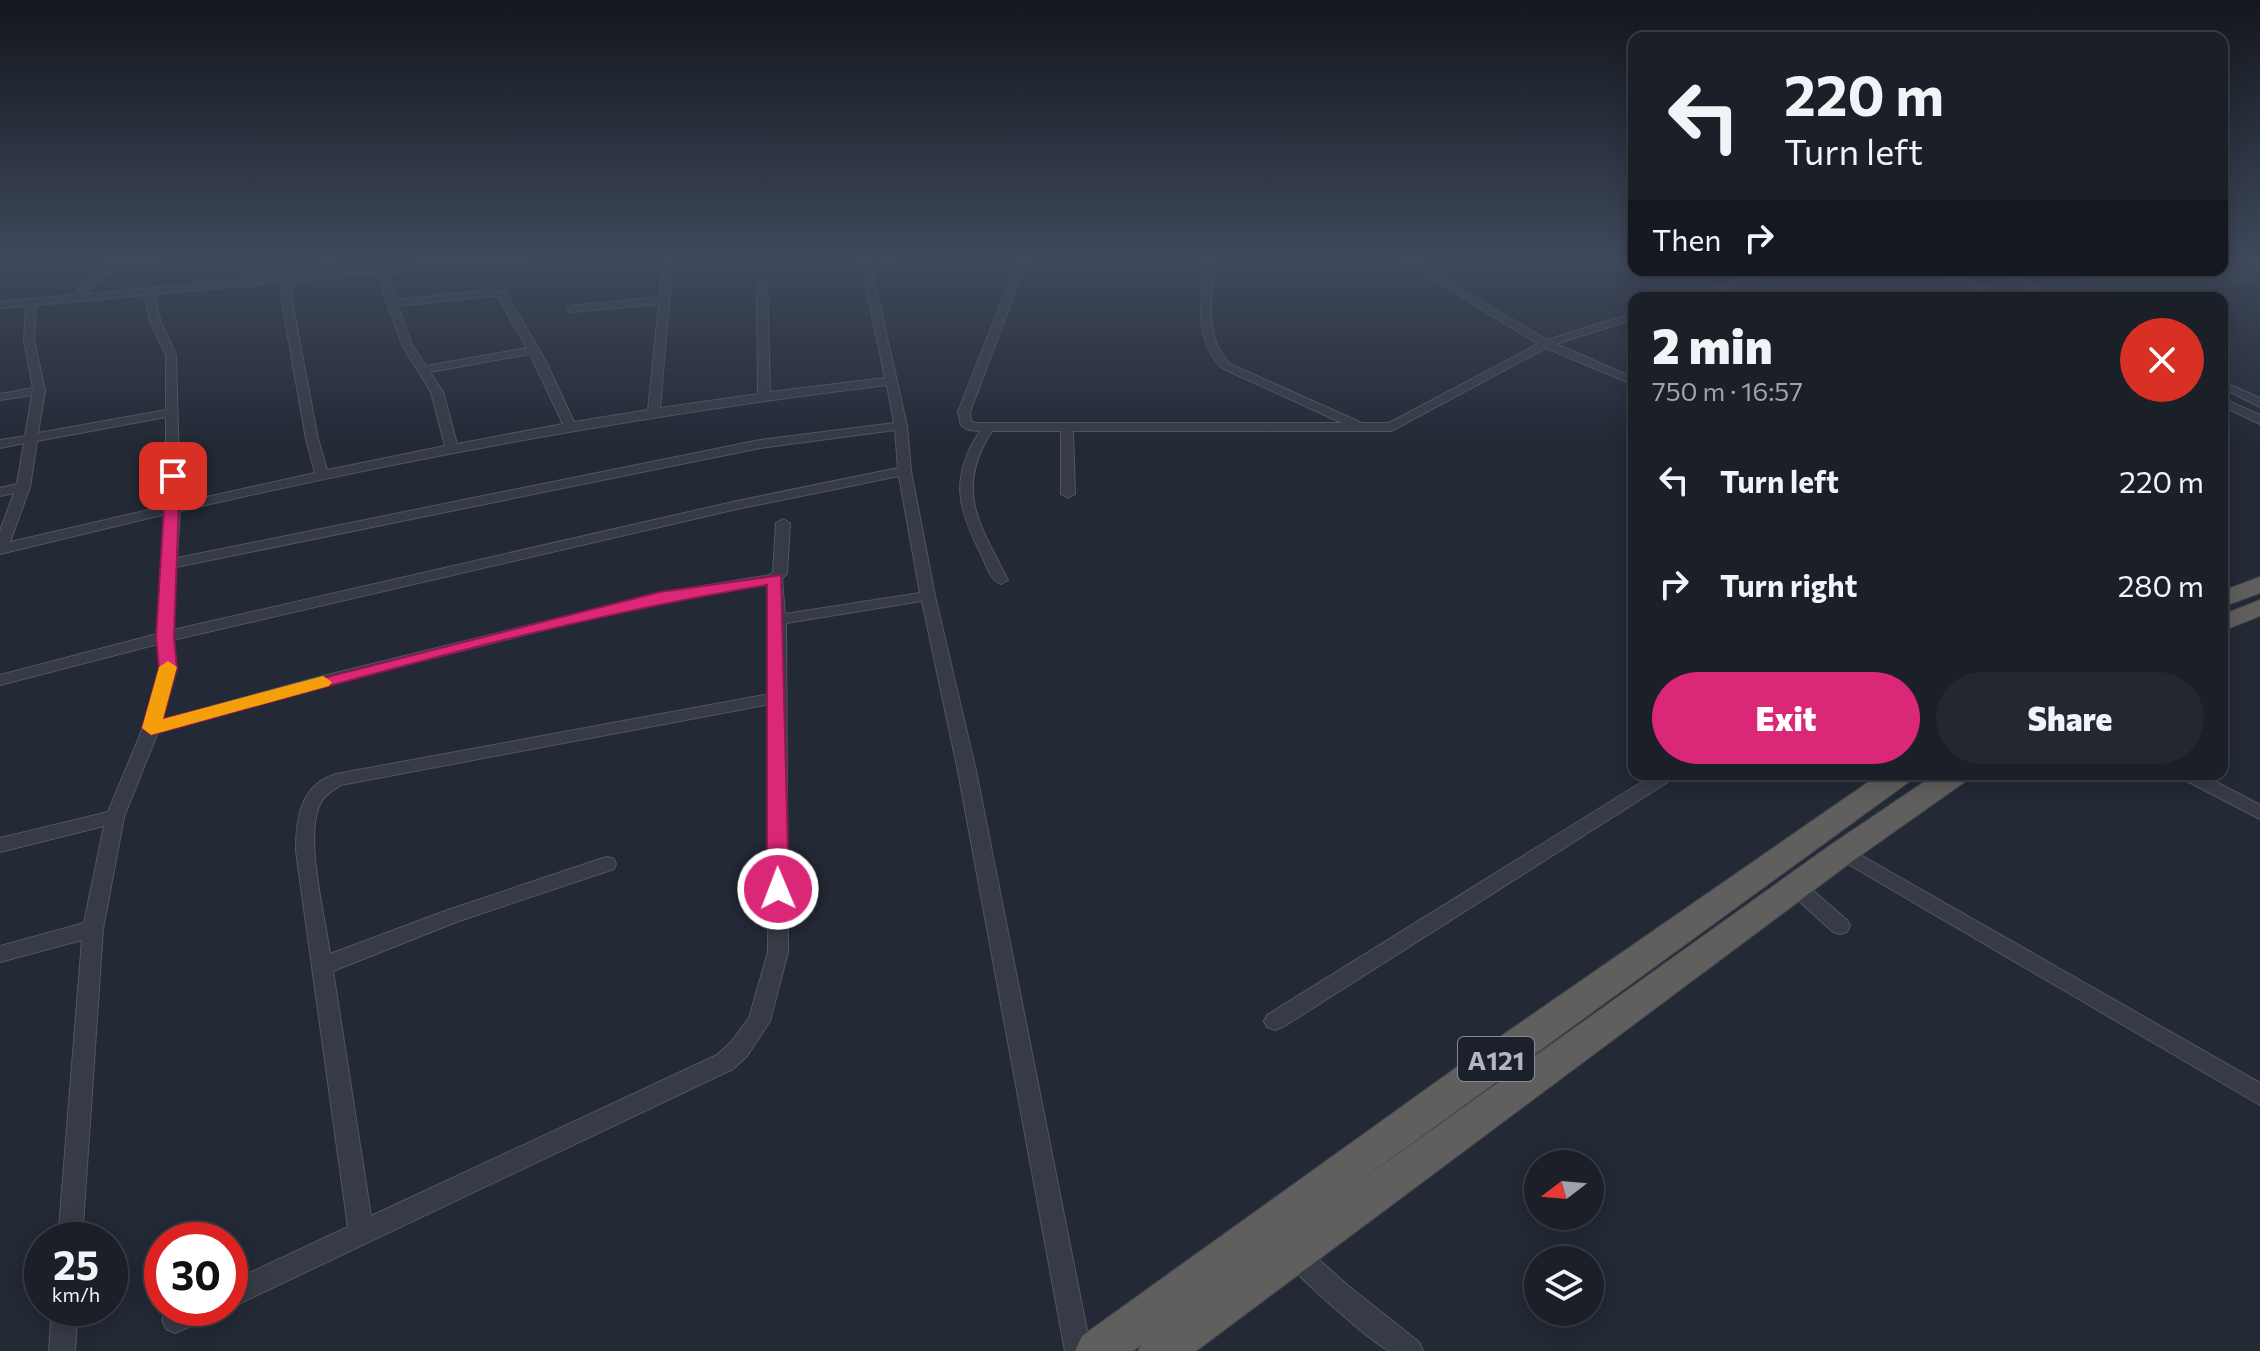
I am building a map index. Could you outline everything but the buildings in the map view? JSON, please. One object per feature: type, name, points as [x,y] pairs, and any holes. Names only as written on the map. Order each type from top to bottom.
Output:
[{"type":"highway","points":[[2228,597],[2260,584]]},
{"type":"highway","points":[[2228,622],[2259,609]]},
{"type":"highway","name":"A121","points":[[1097,1351],[1484,1068],[1892,780]]},
{"type":"highway","name":"A121","points":[[1160,1351],[1843,852],[1947,780]]},
{"type":"street","points":[[0,550],[23,487],[33,437],[39,391],[29,340],[30,320]]},
{"type":"street","points":[[71,1222],[93,929],[115,817],[151,728],[168,669],[165,637],[173,508],[171,355],[155,320]]},
{"type":"street","points":[[291,320],[322,477]]},
{"type":"street","points":[[398,320],[407,345],[437,392],[452,448]]},
{"type":"street","points":[[516,320],[569,425]]},
{"type":"street","points":[[654,411],[662,320]]},
{"type":"street","points":[[763,320],[764,394]]},
{"type":"street","points":[[878,320],[901,426],[905,471],[928,596],[967,771],[1078,1351]]},
{"type":"street","points":[[999,320],[964,412],[965,422],[972,427],[1364,428],[1401,423],[1546,344],[1621,320]]},
{"type":"street","points":[[1206,320],[1211,352],[1219,361],[1364,428]]},
{"type":"street","points":[[1506,320],[1546,344],[1628,379]]},
{"type":"street","points":[[424,370],[448,363],[533,350]]},
{"type":"street","points":[[0,550],[173,508],[569,425],[764,394],[890,381]]},
{"type":"street","points":[[0,397],[39,391]]},
{"type":"street","points":[[2228,400],[2259,405]]},
{"type":"street","points":[[2228,402],[2260,420]]},
{"type":"street","points":[[2246,413],[2259,405]]},
{"type":"street","points":[[0,444],[173,412]]},
{"type":"street","points":[[170,564],[760,444],[901,426]]},
{"type":"street","points":[[987,429],[974,446],[963,478],[967,507],[1001,580]]},
{"type":"street","points":[[1067,429],[1068,494]]},
{"type":"street","points":[[0,680],[165,637],[737,505],[905,471]]},
{"type":"street","points":[[0,492],[23,487]]},
{"type":"street","points":[[151,728],[319,682],[660,597],[775,579],[780,573],[783,523]]},
{"type":"street","points":[[248,1287],[725,1062],[739,1049],[759,1021],[778,952],[778,620],[775,579]]},
{"type":"street","points":[[778,620],[928,596]]},
{"type":"street","points":[[361,1234],[305,851],[308,804],[322,787],[336,780],[776,698]]},
{"type":"street","points":[[1275,1021],[1658,780]]},
{"type":"street","points":[[2198,780],[2260,813]]},
{"type":"street","points":[[0,845],[115,817]]},
{"type":"street","points":[[1843,852],[2260,1095]]},
{"type":"street","points":[[322,966],[452,916],[607,864]]},
{"type":"street","points":[[1796,887],[1840,926]]},
{"type":"street","points":[[0,954],[93,929]]},
{"type":"street","points":[[1293,1252],[1337,1293],[1410,1351]]},
{"type":"street","points":[[62,1351],[64,1326]]},
{"type":"slow traffic","points":[[168,667],[151,728],[323,682]]},
{"type":"route","points":[[173,476],[165,637],[168,669],[151,728],[216,713],[319,682],[660,597],[775,579],[778,620],[778,889]]}]
